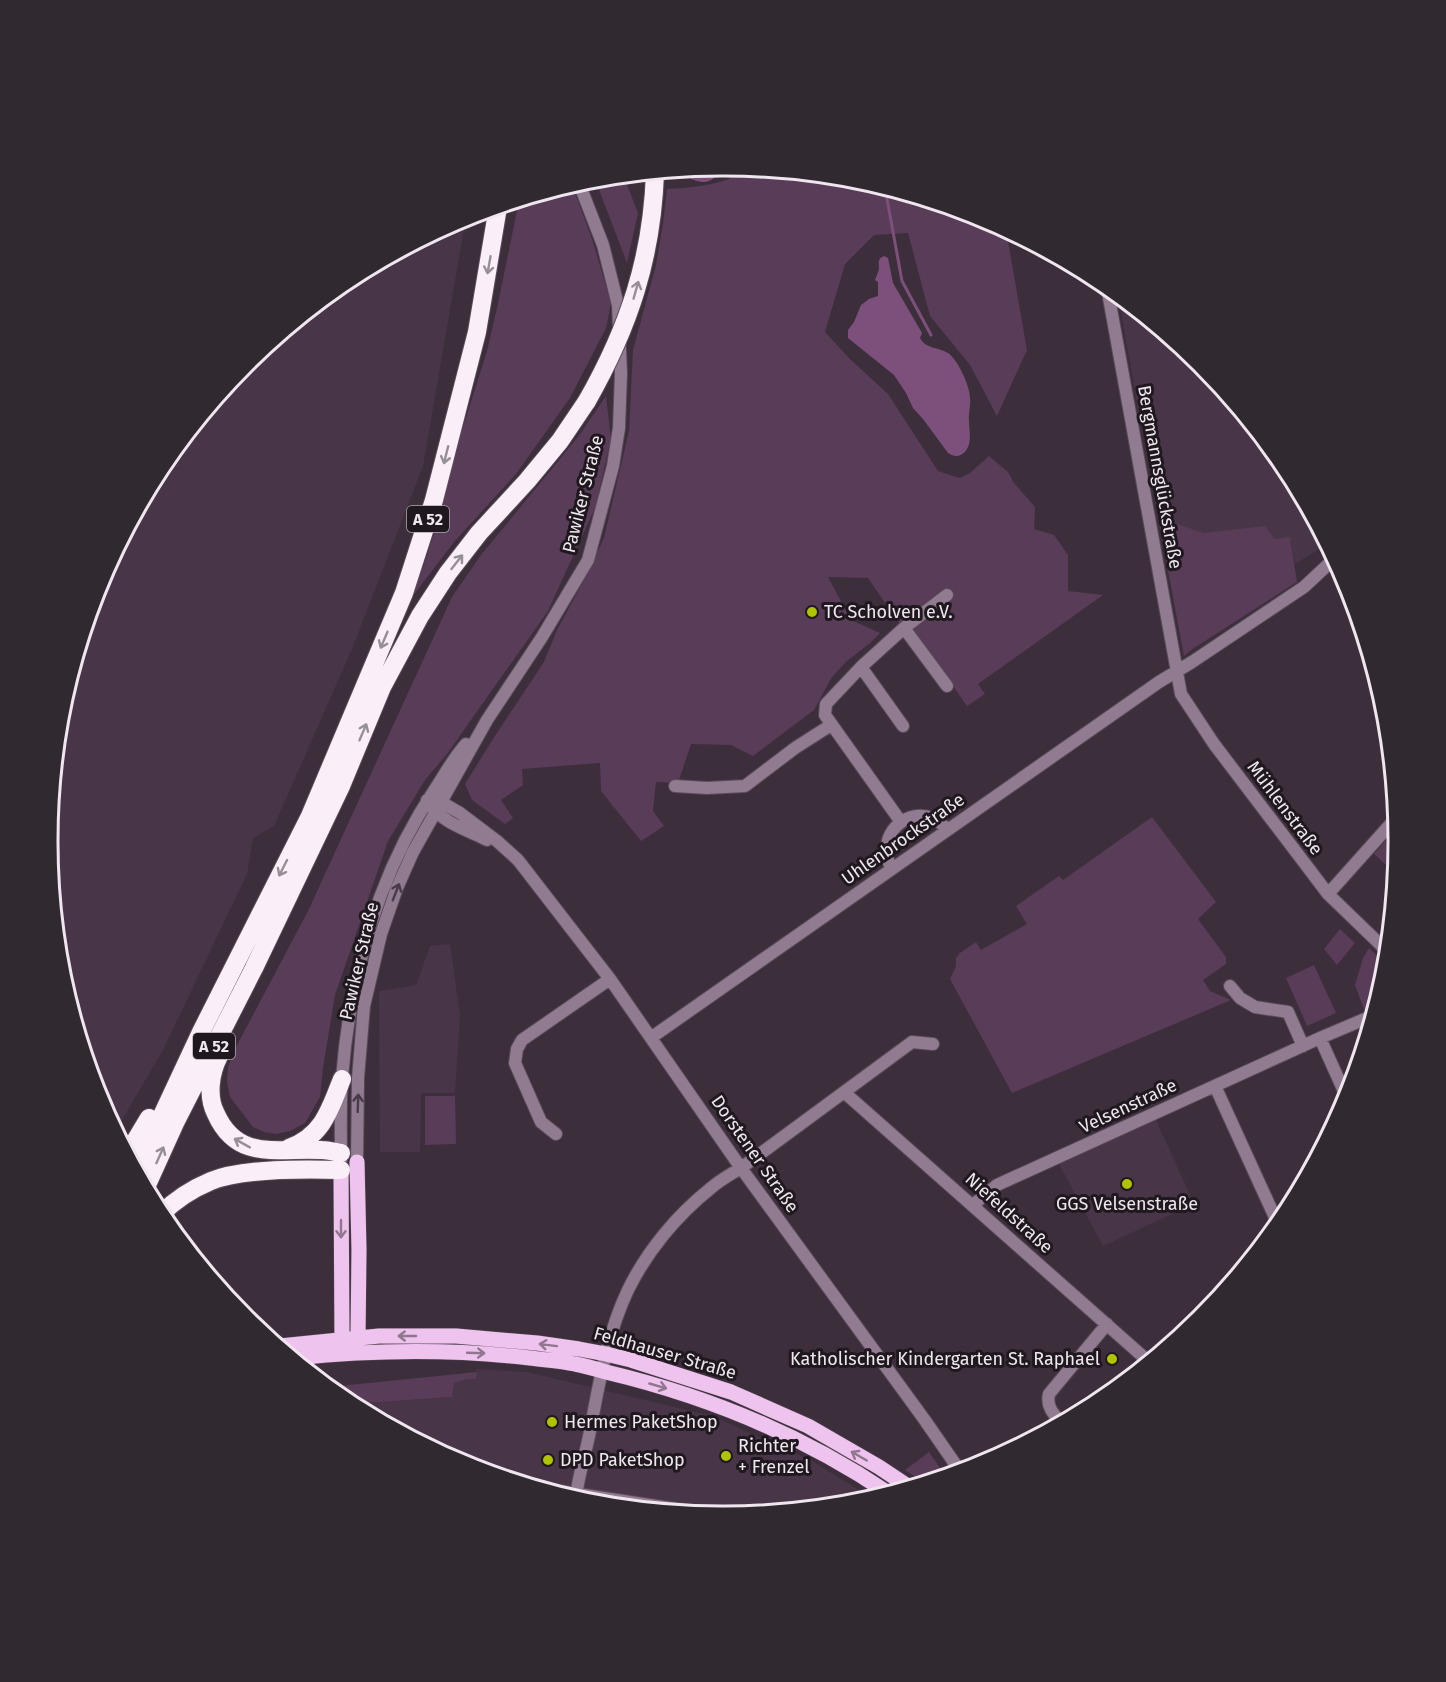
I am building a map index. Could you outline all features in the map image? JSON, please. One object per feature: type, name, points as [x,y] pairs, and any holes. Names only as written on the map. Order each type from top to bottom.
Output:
[{"type":"highway","name":"A 52","points":[[150,1177],[175,1123],[254,968],[340,786],[382,687],[420,616],[467,549],[560,441],[587,401],[607,365],[633,302],[644,261],[654,180]]},
{"type":"highway","name":"A 52","points":[[141,1160],[201,1032],[310,816],[404,593],[434,500],[477,332],[496,217]]},
{"type":"highway","points":[[254,968],[246,1000],[215,1063],[211,1085],[212,1107],[220,1123],[234,1139],[251,1148],[282,1151],[323,1150],[346,1162]]},
{"type":"highway","points":[[133,1145],[191,1041],[201,1032]]},
{"type":"highway","points":[[282,1151],[306,1140],[317,1130],[328,1114],[342,1078]]},
{"type":"highway","points":[[169,1208],[188,1192],[213,1180],[243,1174],[346,1162]]},
{"type":"main road","name":"Pawiker Straße","points":[[346,1162],[359,1250],[358,1338]]},
{"type":"main road","name":"Pawiker Straße","points":[[345,1347],[346,1162]]},
{"type":"main road","name":"Feldhauser Straße","points":[[358,1338],[456,1336],[537,1343],[631,1360],[731,1392],[808,1426],[901,1481]]},
{"type":"main road","points":[[345,1347],[358,1338]]},
{"type":"main road","name":"Feldhauser Straße","points":[[291,1346],[481,1353],[575,1364],[678,1391],[725,1408],[802,1441],[879,1487]]},
{"type":"main road","name":"Feldhauser Straße","points":[[303,1356],[345,1347]]},
{"type":"street","name":"Pawiker Straße","points":[[346,1162],[358,1078],[364,1006],[381,934],[397,888],[413,852],[487,720],[542,637],[588,560],[613,466],[619,428],[621,373],[618,305],[603,245],[582,192]]},
{"type":"street","name":"Bergmannsglückstraße","points":[[1109,301],[1176,672]]},
{"type":"street","name":"Uhlenbrockstraße","points":[[652,1037],[1159,682],[1304,587],[1327,565]]},
{"type":"street","points":[[901,822],[831,725],[825,715],[826,704],[861,667],[904,628],[947,595]]},
{"type":"street","points":[[904,628],[946,686]]},
{"type":"street","points":[[861,667],[903,726]]},
{"type":"street","name":"Mühlenstraße","points":[[1176,672],[1181,694],[1214,744],[1328,894],[1379,944]]},
{"type":"street","name":"Pawiker Straße","points":[[346,1162],[342,1078],[351,1005],[361,953],[376,907],[407,835],[427,800],[461,750],[487,720]]},
{"type":"street","points":[[675,786],[706,788],[745,786],[795,748],[831,725]]},
{"type":"street","name":"Dorstener Straße","points":[[427,800],[460,813],[518,861],[610,979],[741,1168],[955,1463]]},
{"type":"street","points":[[892,869],[887,857],[887,843],[892,831],[901,822],[910,817],[931,817],[947,829]]},
{"type":"street","points":[[1328,894],[1387,828]]},
{"type":"street","points":[[556,1134],[541,1122],[515,1063],[517,1049],[522,1040],[610,979]]},
{"type":"street","points":[[1230,986],[1240,998],[1255,1007],[1288,1012],[1303,1046]]},
{"type":"street","name":"Velsenstraße","points":[[973,1205],[997,1185],[1363,1020]]},
{"type":"street","points":[[1320,1038],[1341,1085]]},
{"type":"street","points":[[577,1489],[606,1354],[628,1291],[664,1235],[694,1202],[713,1186],[845,1093],[912,1042],[933,1044]]},
{"type":"street","points":[[1215,1086],[1273,1214]]},
{"type":"street","name":"Niefeldstraße","points":[[845,1093],[1143,1356]]},
{"type":"street","points":[[1055,1416],[1047,1402],[1049,1394],[1107,1324]]},
{"type":"shaded area","points":[[715,176],[707,182],[691,178]]},
{"type":"shaded area","points":[[730,176],[766,178],[853,189],[937,212],[1008,241],[1027,350],[997,416],[970,365],[930,316],[908,233],[874,235],[845,264],[825,332],[888,394],[938,471],[960,478],[970,473],[989,456],[1008,472],[1014,483],[1035,507],[1034,529],[1054,535],[1068,555],[1068,591],[1103,595],[978,684],[985,694],[967,706],[906,619],[899,623],[868,578],[828,577],[851,620],[880,633],[832,677],[814,710],[753,756],[731,745],[691,744],[678,783],[656,782],[653,811],[664,826],[641,841],[601,791],[600,763],[522,769],[523,785],[501,800],[513,818],[505,824],[472,800],[465,784],[544,662],[557,630],[604,538],[629,431],[633,350],[656,265],[667,189],[698,186],[729,179]]},
{"type":"shaded area","points":[[627,184],[638,213],[627,263],[598,188]]},
{"type":"shaded area","points":[[575,193],[592,239],[611,303],[606,328],[570,398],[516,474],[454,542],[409,601],[425,562],[443,505],[453,459],[487,351],[517,209]]},
{"type":"shaded area","points":[[464,229],[423,466],[352,649],[274,826],[253,838],[247,874],[163,1050],[121,1122],[94,1055],[81,1013],[64,928],[60,884],[58,841],[64,754],[71,711],[94,627],[127,547],[148,509],[170,472],[223,403],[285,341],[354,288],[429,245]]},
{"type":"shaded area","points":[[884,256],[888,258],[893,283],[922,333],[920,338],[926,344],[952,356],[966,380],[970,398],[970,439],[969,446],[961,455],[953,456],[948,453],[913,408],[894,375],[848,338],[848,330],[861,305],[878,296],[878,282],[875,280],[879,260]]},
{"type":"shaded area","points":[[1120,308],[1161,341],[1223,403],[1276,472],[1320,549],[1295,564],[1290,538],[1275,539],[1204,533],[1158,517]]},
{"type":"shaded area","points":[[606,396],[611,439],[595,508],[548,611],[447,754],[425,780],[388,841],[335,995],[320,1097],[305,1123],[290,1131],[276,1134],[253,1127],[230,1097],[227,1081],[228,1067],[236,1047],[308,911],[452,597],[481,555],[578,437]]},
{"type":"shaded area","points":[[1158,517],[1204,533],[1265,526],[1275,539],[1290,537],[1297,582],[1184,656]]},
{"type":"shaded area","points":[[1152,817],[1216,902],[1198,919],[1226,957],[1226,964],[1203,980],[1210,991],[1231,1000],[1012,1093],[950,979],[956,966],[956,958],[976,942],[981,950],[1027,924],[1016,906],[1059,876],[1063,880]]},
{"type":"shaded area","points":[[1388,838],[1387,866],[1374,854]]},
{"type":"shaded area","points":[[1340,929],[1355,943],[1337,965],[1324,949]]},
{"type":"shaded area","points":[[450,944],[460,1015],[455,1093],[421,1093],[420,1152],[380,1152],[379,991],[416,985],[430,946]]},
{"type":"shaded area","points":[[1369,948],[1377,956],[1364,1010],[1355,985],[1363,958]]},
{"type":"shaded area","points":[[1314,965],[1336,1013],[1307,1026],[1286,978]]},
{"type":"shaded area","points":[[425,1096],[455,1096],[456,1144],[425,1145]]},
{"type":"shaded area","name":"GGS Velsenstraße","points":[[1156,1120],[1194,1204],[1103,1246],[1059,1164]]},
{"type":"shaded area","points":[[476,1369],[527,1372],[712,1416],[812,1461],[861,1491],[810,1500],[723,1506],[636,1500],[593,1493],[551,1483],[469,1455],[429,1437],[369,1403],[452,1397],[453,1383],[477,1372]]},
{"type":"shaded area","points":[[477,1372],[476,1379],[454,1383],[452,1397],[369,1403],[342,1386]]},
{"type":"shaded area","points":[[929,1452],[941,1469],[915,1477],[905,1470]]},
{"type":"waterway","points":[[887,197],[902,281],[931,335]]},
{"type":"place","name":"TC Scholven e.V.","points":[[812,612]]},
{"type":"place","name":"GGS Velsenstraße","points":[[1127,1184]]},
{"type":"place","name":"Katholischer Kindergarten St. Raphael","points":[[1112,1359]]},
{"type":"place","name":"Hermes PaketShop","points":[[552,1422]]},
{"type":"place","name":"Richter + Frenzel","points":[[726,1456]]},
{"type":"place","name":"DPD PaketShop","points":[[548,1460]]}]
